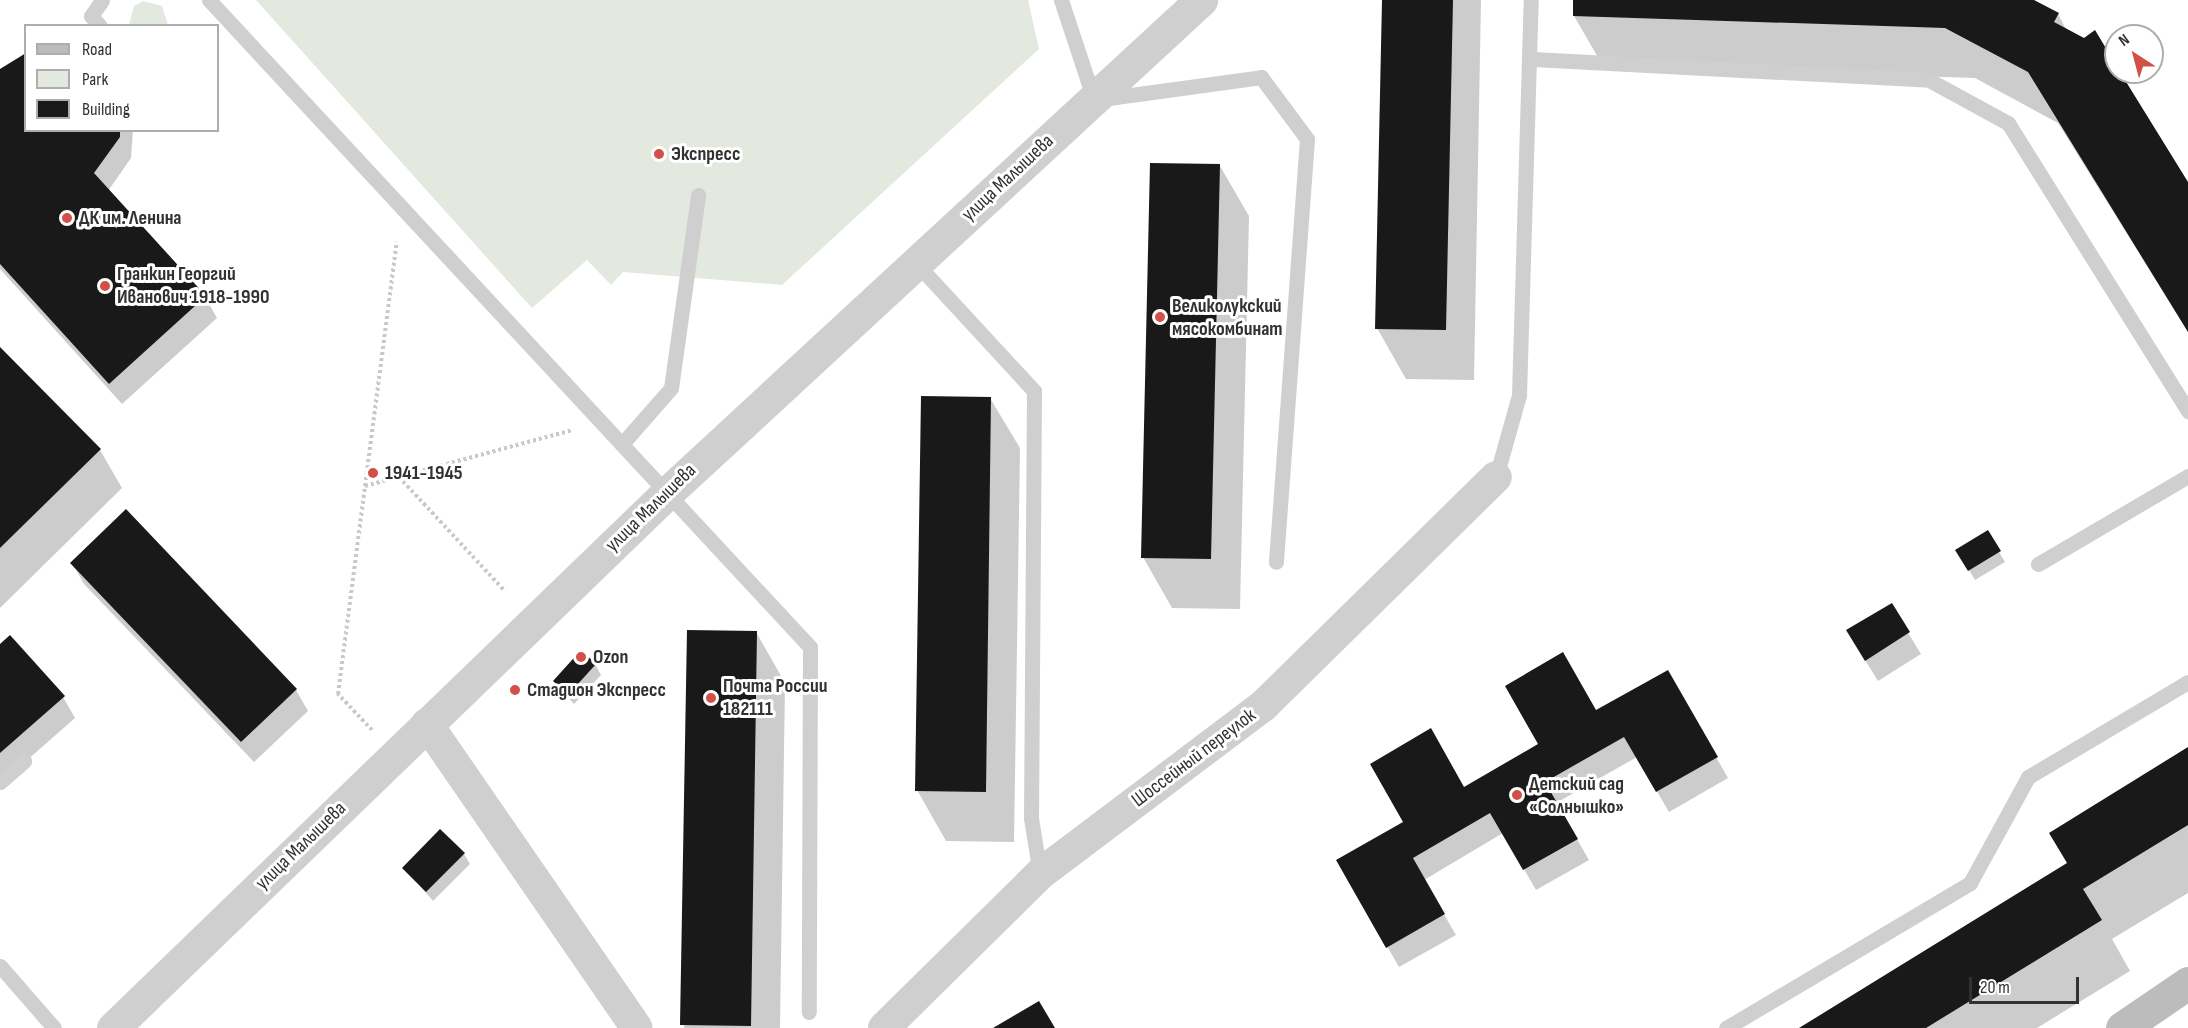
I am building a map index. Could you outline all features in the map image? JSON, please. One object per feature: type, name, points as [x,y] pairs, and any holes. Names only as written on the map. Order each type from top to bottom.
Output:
[{"type":"main road","points":[[2122,1028],[2188,984]]},
{"type":"street","name":"улица Малышева","points":[[113,1028],[667,493],[1201,0]]},
{"type":"street","name":"Шоссейный переулок","points":[[884,1028],[1040,874],[1264,705],[1496,477]]},
{"type":"street","points":[[427,724],[637,1028]]},
{"type":"lane","points":[[98,24],[92,16],[102,0]]},
{"type":"lane","points":[[209,0],[810,647],[809,1012]]},
{"type":"lane","points":[[1061,0],[1094,100],[1261,77],[1307,139],[1276,562]]},
{"type":"lane","points":[[1496,477],[1519,395],[1533,59],[1532,0]]},
{"type":"lane","points":[[219,32],[232,25]]},
{"type":"lane","points":[[1533,59],[1929,80],[2008,123],[2188,411]]},
{"type":"lane","points":[[622,444],[671,388],[698,195]]},
{"type":"lane","points":[[916,263],[1034,391],[1031,818],[1040,874]]},
{"type":"lane","points":[[2038,564],[2188,476]]},
{"type":"lane","points":[[1726,1028],[1970,883],[2028,777],[2188,682]]},
{"type":"lane","points":[[0,782],[24,761]]},
{"type":"lane","points":[[0,966],[54,1028]]},
{"type":"path","points":[[395,755],[338,694],[402,207]]},
{"type":"path","points":[[365,486],[602,423]]},
{"type":"path","points":[[399,477],[505,591]]},
{"type":"green space","name":"Экспресс","points":[[256,0],[1028,0],[1039,49],[782,285],[623,272],[611,285],[587,260],[532,308]]},
{"type":"green space","points":[[143,1],[162,6],[168,24],[129,24],[134,6]]},
{"type":"building","points":[[1382,0],[1453,0],[1446,330],[1375,329]]},
{"type":"building","points":[[1573,0],[2034,0],[2059,13],[2054,22],[2084,38],[2095,30],[2104,45],[2104,84],[2127,84],[2188,182],[2188,332],[2028,72],[1945,28],[1573,16]]},
{"type":"building","name":"ДК им. Ленина","points":[[24,54],[24,132],[120,132],[120,137],[94,173],[206,296],[109,384],[0,264],[0,69]]},
{"type":"building","points":[[1150,163],[1220,164],[1211,559],[1141,558]]},
{"type":"building","points":[[0,347],[101,449],[0,548]]},
{"type":"building","points":[[921,396],[991,397],[986,792],[915,791]]},
{"type":"building","points":[[126,509],[297,689],[241,742],[70,563]]},
{"type":"building","points":[[1988,530],[2001,551],[1968,571],[1955,550]]},
{"type":"building","points":[[1892,603],[1910,632],[1865,661],[1846,630]]},
{"type":"building","points":[[687,630],[757,631],[751,1026],[680,1025]]},
{"type":"building","points":[[10,635],[65,696],[0,753],[0,644]]},
{"type":"building","points":[[581,650],[596,664],[568,695],[553,681]]},
{"type":"building","points":[[1563,652],[1596,710],[1668,670],[1718,757],[1656,792],[1624,737],[1545,782],[1578,839],[1523,870],[1490,813],[1413,858],[1445,914],[1386,948],[1336,860],[1403,822],[1370,764],[1431,728],[1464,787],[1538,744],[1505,686]]},
{"type":"building","points":[[2188,747],[2188,825],[2083,889],[2102,920],[1926,1028],[1799,1028],[2067,863],[2049,833]]},
{"type":"building","points":[[440,829],[465,853],[426,892],[402,868]]},
{"type":"building","points":[[1039,1001],[1055,1028],[993,1028]]},
{"type":"place","name":"Экспресс","points":[[659,154]]},
{"type":"place","name":"ДК им. Ленина","points":[[67,218]]},
{"type":"place","name":"Гранкин Георгий Иванович 1918-1990","points":[[105,286]]},
{"type":"place","name":"Великолукский мясокомбинат","points":[[1160,317]]},
{"type":"place","name":"1941-1945","points":[[373,473]]},
{"type":"place","name":"Ozon","points":[[581,657]]},
{"type":"place","name":"Стадион Экспресс","points":[[515,690]]},
{"type":"place","name":"Почта России 182111","points":[[711,698]]},
{"type":"place","name":"Детский сад «Солнышко»","points":[[1517,795]]}]
